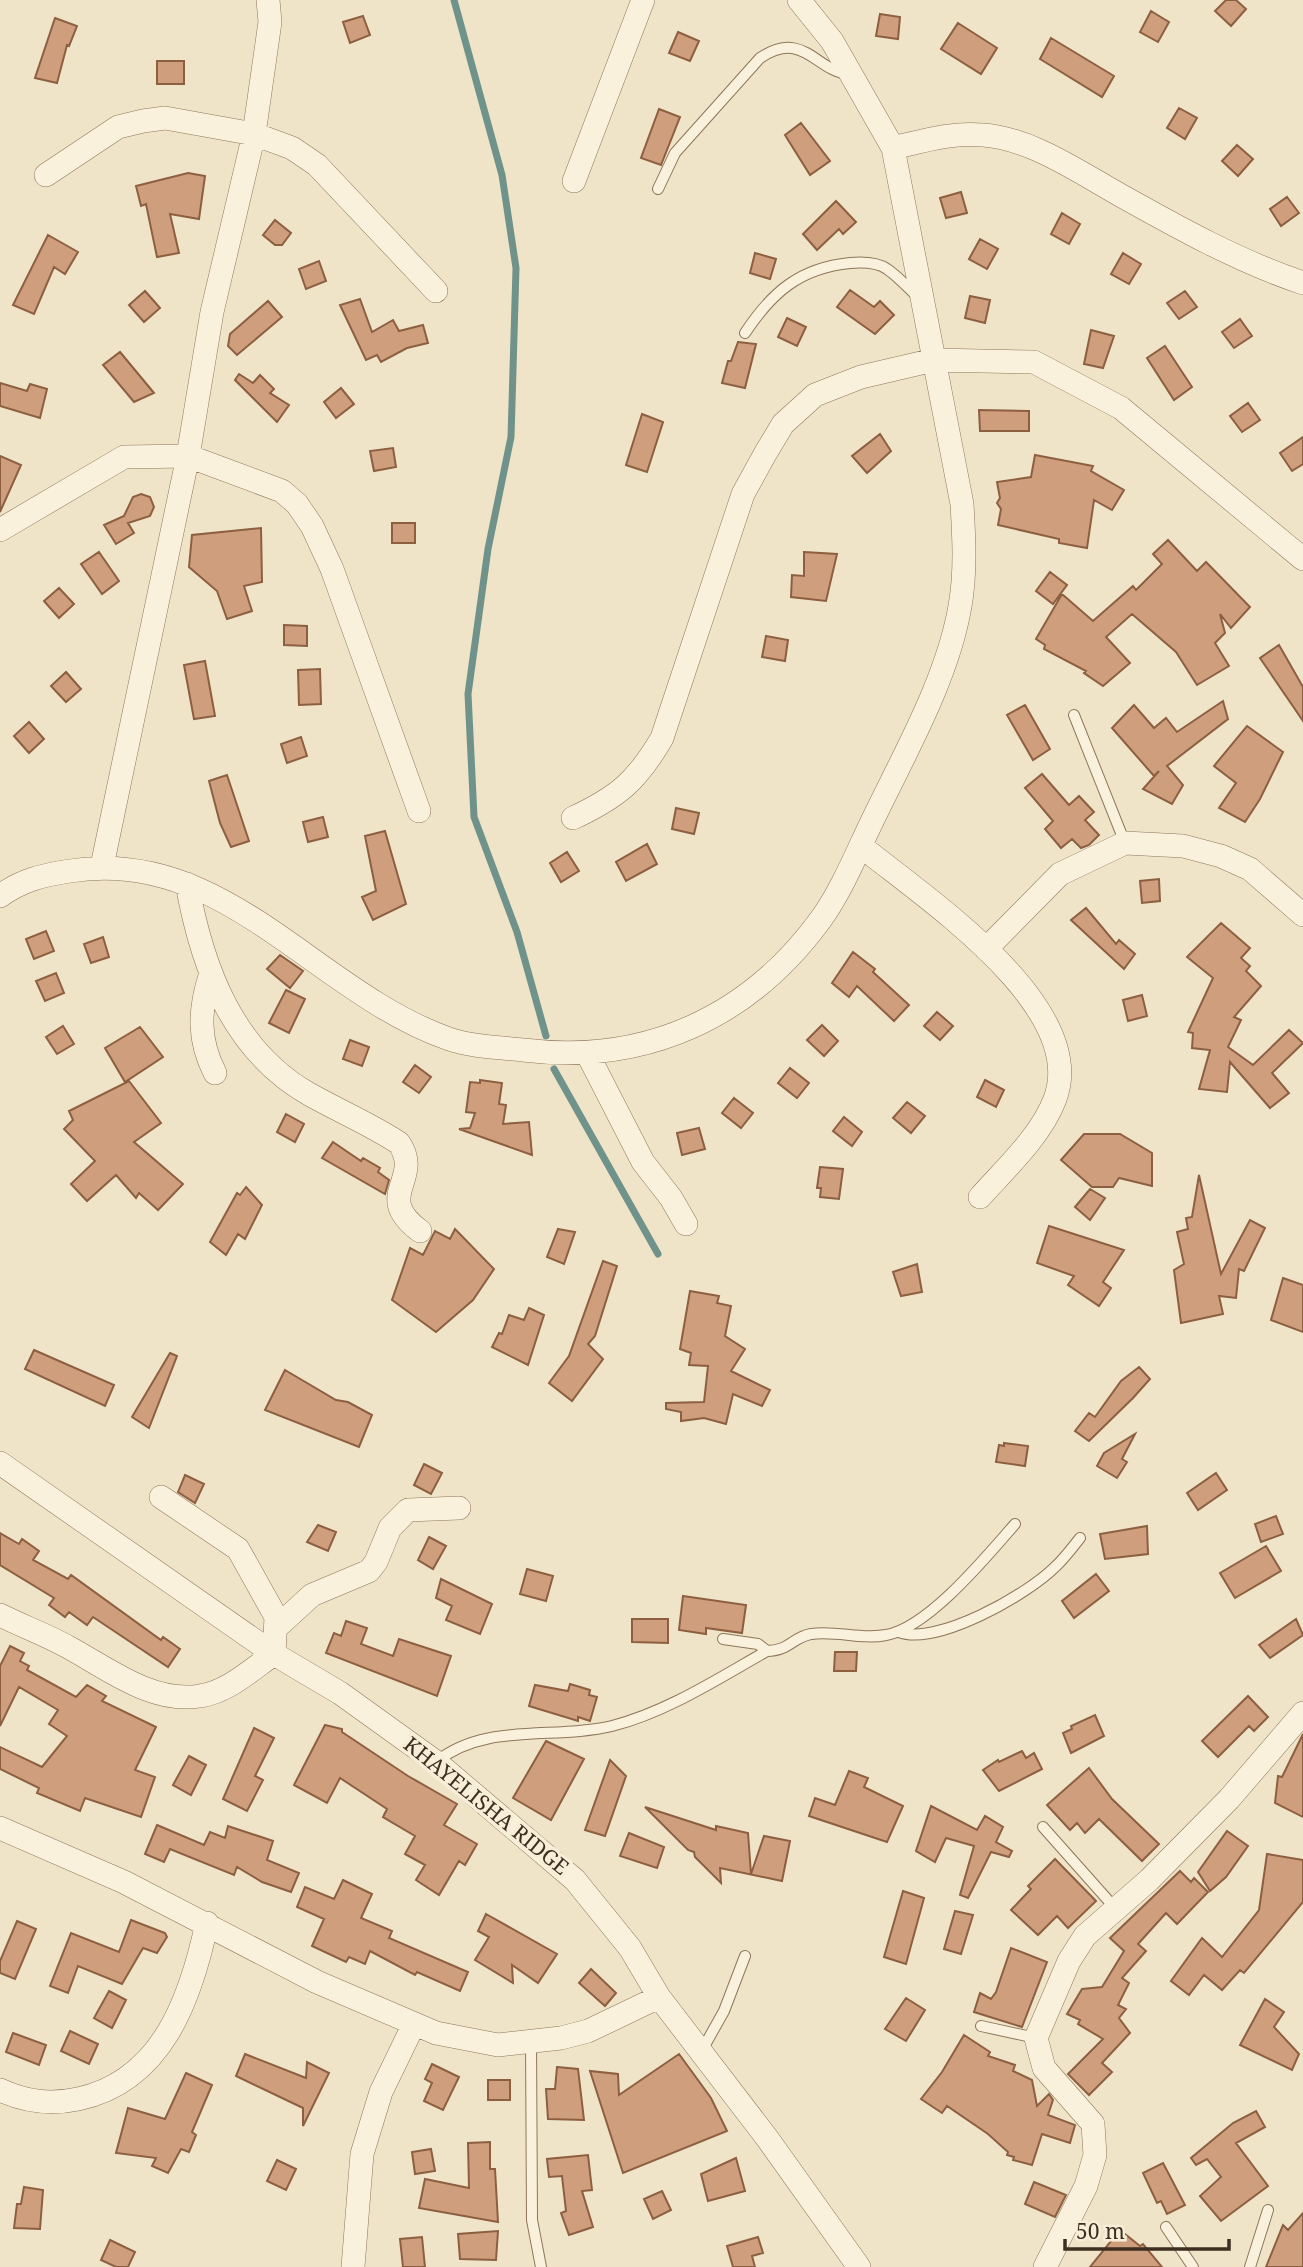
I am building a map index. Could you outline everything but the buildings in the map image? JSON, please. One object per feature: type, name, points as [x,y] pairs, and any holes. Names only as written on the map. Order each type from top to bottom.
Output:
[{"type":"street","points":[[102,866],[188,456],[212,312],[254,134],[270,22],[268,0]]},
{"type":"street","points":[[574,181],[643,0]]},
{"type":"street","points":[[0,896],[27,880],[102,866],[133,869],[187,884],[254,918],[352,990],[450,1040],[560,1055],[587,1053],[672,1037],[712,1017],[784,962],[822,918],[861,846],[941,673],[960,608],[965,559],[962,504],[920,299],[893,148],[832,41],[799,0]]},
{"type":"street","points":[[46,175],[118,127],[143,121],[165,118],[254,134],[292,148],[317,165],[436,291]]},
{"type":"street","points":[[893,148],[943,135],[984,135],[1002,139],[1076,171],[1220,251],[1303,283]]},
{"type":"street","points":[[573,818],[624,790],[643,770],[662,738],[743,494],[783,424],[815,395],[861,377],[934,360],[1034,362],[1121,408],[1303,559]]},
{"type":"street","points":[[0,530],[124,457],[188,456],[282,491],[297,504],[312,526],[332,569],[419,811]]},
{"type":"street","points":[[986,949],[1060,874],[1125,843],[1183,846],[1221,856],[1250,869],[1303,915]]},
{"type":"street","points":[[861,846],[986,949],[1024,988],[1041,1011],[1051,1032],[1059,1076],[1055,1099],[1038,1129],[980,1197]]},
{"type":"street","points":[[187,884],[195,930],[210,976],[240,1029],[286,1078],[398,1143],[407,1156],[408,1167],[397,1191],[399,1206],[420,1231]]},
{"type":"street","points":[[210,976],[201,1024],[205,1050],[215,1073]]},
{"type":"street","points":[[587,1053],[643,1162],[671,1198],[686,1224]]},
{"type":"street","name":"KHAYELISHA RIDGE","points":[[0,1463],[274,1654],[340,1693],[436,1762],[575,1880],[630,1948],[659,1997],[859,2267]]},
{"type":"street","points":[[0,1615],[68,1647],[118,1677],[177,1697],[201,1696],[224,1688],[274,1654],[276,1617],[238,1549],[161,1497]]},
{"type":"street","points":[[277,1627],[312,1595],[369,1571],[376,1562],[390,1528],[408,1510],[459,1508]]},
{"type":"street","points":[[1045,2267],[1086,2186],[1095,2155],[1093,2124],[1044,2068],[1036,2038],[1069,1961],[1086,1936],[1149,1880],[1228,1799],[1303,1713]]},
{"type":"street","points":[[0,1828],[124,1882],[317,1982],[436,2034],[498,2045],[531,2039],[561,2038],[588,2031],[659,1997]]},
{"type":"street","points":[[2,2093],[34,2103],[61,2103],[88,2097],[129,2078],[169,2034],[195,1979],[207,1923]]},
{"type":"street","points":[[353,2267],[362,2154],[381,2092],[414,2024]]},
{"type":"lane","points":[[658,189],[675,153],[687,138],[760,58],[771,50],[788,48],[812,54],[839,73],[853,75]]},
{"type":"lane","points":[[745,333],[774,296],[813,270],[835,265],[875,264],[887,269],[920,299]]},
{"type":"lane","points":[[1074,715],[1125,843]]},
{"type":"lane","points":[[436,1762],[472,1741],[571,1733],[616,1725],[685,1696],[768,1651],[781,1651],[807,1634],[877,1636],[899,1632],[929,1612],[978,1566],[1015,1524]]},
{"type":"lane","points":[[899,1632],[911,1636],[940,1630],[989,1611],[1024,1591],[1055,1568],[1080,1538]]},
{"type":"lane","points":[[723,1639],[758,1644],[768,1651]]},
{"type":"lane","points":[[1043,1827],[1115,1908]]},
{"type":"lane","points":[[701,2052],[724,2011],[745,1956]]},
{"type":"lane","points":[[981,2026],[1036,2038]]},
{"type":"lane","points":[[531,2039],[532,2220],[541,2267]]},
{"type":"lane","points":[[1250,2267],[1268,2210]]},
{"type":"lane","points":[[1166,2227],[1193,2267]]},
{"type":"waterway","points":[[454,0],[502,175],[516,268],[511,437],[488,549],[468,694],[474,817],[517,932],[546,1036]]},
{"type":"waterway","points":[[554,1069],[658,1254]]}]
